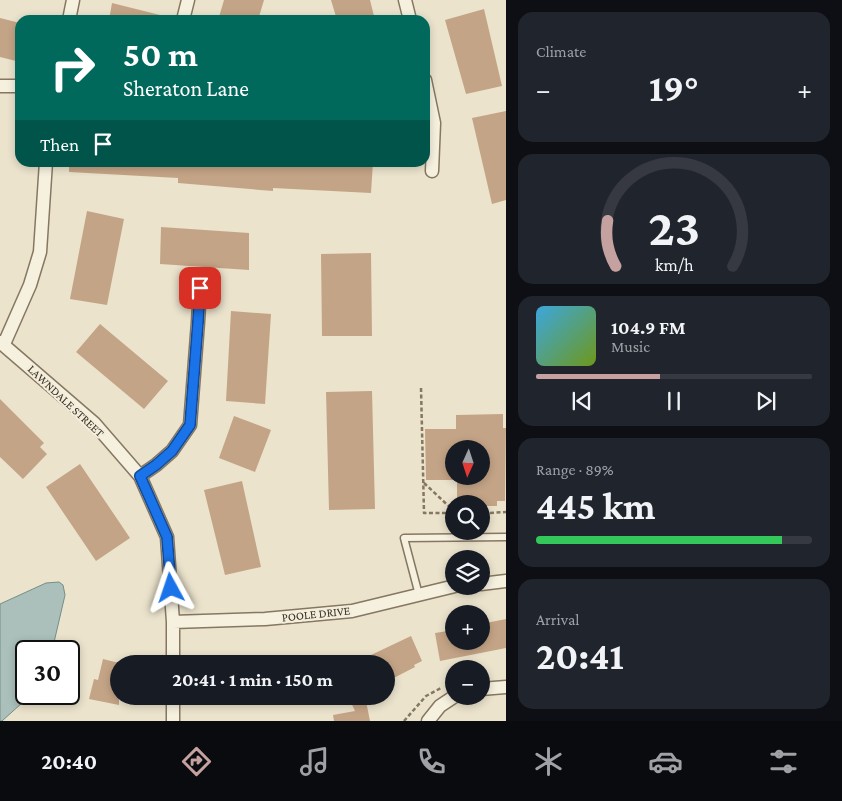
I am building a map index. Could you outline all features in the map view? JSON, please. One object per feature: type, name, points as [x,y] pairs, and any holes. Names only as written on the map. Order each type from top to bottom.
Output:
[{"type":"street","points":[[70,15],[73,0]]},
{"type":"street","points":[[184,15],[188,0]]},
{"type":"street","points":[[405,0],[409,15]]},
{"type":"street","points":[[0,86],[15,86]]},
{"type":"street","points":[[430,138],[432,171]]},
{"type":"street","points":[[2,343],[30,285],[40,252],[46,167]]},
{"type":"street","points":[[140,476],[172,451],[190,425],[200,288]]},
{"type":"street","name":"LAWNDALE STREET","points":[[2,343],[94,423],[140,476],[167,537],[173,622],[173,655]]},
{"type":"street","points":[[490,583],[506,581]]},
{"type":"street","name":"POOLE DRIVE","points":[[173,622],[265,619],[352,611],[445,589]]},
{"type":"street","points":[[490,688],[506,687]]},
{"type":"street","points":[[428,721],[445,703]]},
{"type":"street","points":[[173,705],[173,721]]},
{"type":"lane","points":[[418,595],[404,538],[506,536]]},
{"type":"path","points":[[421,388],[424,513],[445,512]]},
{"type":"path","points":[[423,482],[445,503]]},
{"type":"path","points":[[490,513],[505,511]]},
{"type":"water","points":[[59,582],[63,585],[65,595],[55,640],[15,640],[15,705],[20,705],[0,721],[0,604],[46,583]]},
{"type":"building","points":[[224,0],[264,0],[260,15],[220,15]]},
{"type":"building","points":[[331,0],[370,0],[374,15],[336,15]]},
{"type":"building","points":[[112,3],[160,15],[110,15]]},
{"type":"building","points":[[484,9],[502,86],[466,94],[445,20]]},
{"type":"building","points":[[0,18],[15,22],[15,61],[0,57]]},
{"type":"building","points":[[506,111],[506,200],[492,204],[472,118]]},
{"type":"building","points":[[69,167],[373,167],[371,193],[273,188],[273,191],[178,183],[178,178],[69,172]]},
{"type":"building","points":[[87,211],[124,219],[107,305],[70,299]]},
{"type":"building","points":[[161,227],[249,233],[249,270],[160,264]]},
{"type":"building","points":[[371,253],[372,336],[322,336],[321,254]]},
{"type":"building","points":[[231,311],[271,314],[265,404],[226,401]]},
{"type":"building","points":[[100,324],[168,381],[144,409],[76,352]]},
{"type":"building","points":[[372,391],[375,509],[329,510],[326,392]]},
{"type":"building","points":[[0,399],[44,443],[40,447],[47,454],[23,479],[0,457]]},
{"type":"building","points":[[503,414],[503,428],[506,428],[505,501],[497,501],[497,506],[490,506],[490,495],[457,495],[457,485],[490,485],[490,440],[445,440],[445,480],[426,480],[425,429],[456,429],[456,415]]},
{"type":"building","points":[[234,416],[271,430],[255,472],[219,458]]},
{"type":"building","points":[[80,464],[130,538],[96,561],[46,487]]},
{"type":"building","points":[[242,481],[261,567],[225,575],[204,490]]},
{"type":"building","points":[[506,619],[506,648],[440,661],[435,633],[445,631],[445,650],[490,650],[490,622]]},
{"type":"building","points":[[411,636],[422,661],[414,665],[415,667],[395,677],[395,655],[371,655]]},
{"type":"building","points":[[103,659],[110,661],[110,703],[89,699],[94,679],[98,680]]},
{"type":"building","points":[[352,705],[367,705],[370,721],[334,721],[333,715],[355,711]]},
{"type":"route","points":[[171,588],[167,537],[140,476],[172,451],[190,425],[200,288]]}]
